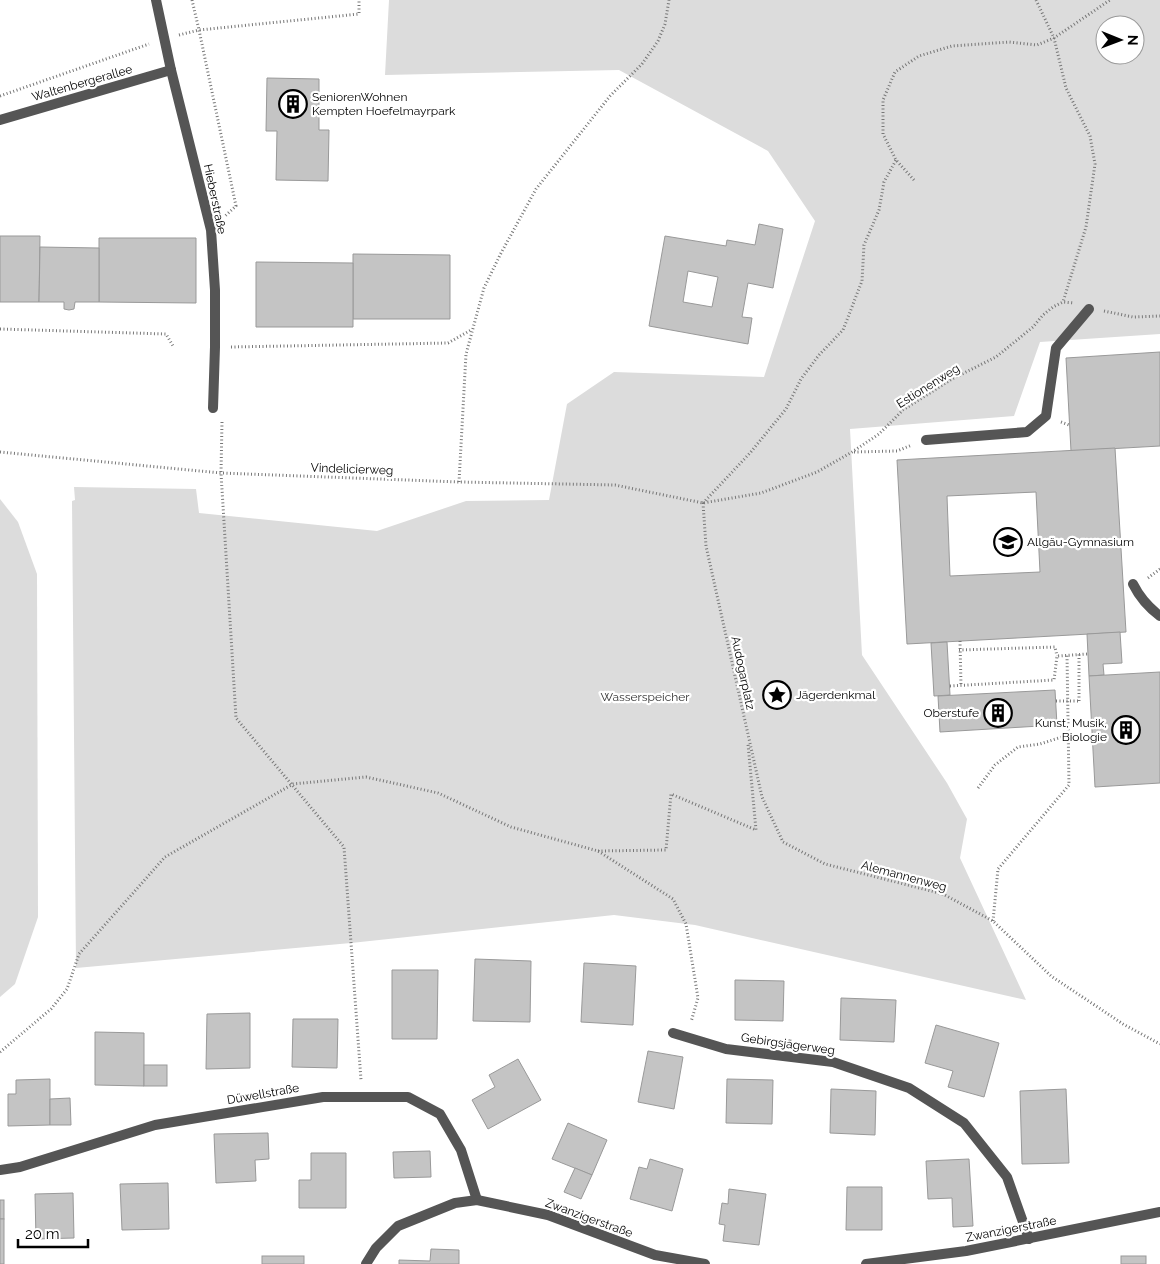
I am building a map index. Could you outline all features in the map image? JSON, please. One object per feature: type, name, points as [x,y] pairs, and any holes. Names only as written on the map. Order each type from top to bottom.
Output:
[{"type":"street","name":"Hieberstraße","points":[[156,0],[171,70],[211,230],[215,290],[213,408]]},
{"type":"street","name":"Waltenbergerallee","points":[[0,120],[171,70]]},
{"type":"street","points":[[926,440],[1027,432],[1046,416],[1056,348],[1089,309]]},
{"type":"street","points":[[1133,584],[1140,597],[1150,609],[1160,616]]},
{"type":"street","name":"Gebirgsjägerweg","points":[[672,1033],[726,1049],[833,1062],[909,1088],[964,1123],[1007,1176],[1029,1239]]},
{"type":"street","name":"Düwellstraße","points":[[0,1170],[20,1167],[155,1125],[323,1097],[408,1097],[440,1114],[460,1150],[477,1200]]},
{"type":"street","name":"Zwanzigerstraße","points":[[366,1264],[376,1248],[398,1226],[454,1204],[477,1200],[548,1215],[655,1255],[705,1264]]},
{"type":"street","name":"Zwanzigerstraße","points":[[866,1264],[966,1251],[1160,1212]]},
{"type":"path","points":[[192,0],[236,206],[211,230]]},
{"type":"path","points":[[0,96],[164,39],[199,30],[359,14],[359,0]]},
{"type":"path","points":[[459,482],[466,354],[484,288],[536,189],[610,96],[642,64],[658,41],[665,24],[669,0]]},
{"type":"path","points":[[1036,0],[1054,38],[1066,88],[1090,136],[1095,164],[1086,227],[1063,302],[1133,317],[1160,316]]},
{"type":"path","points":[[914,180],[896,160],[882,134],[883,100],[895,72],[919,56],[952,46],[1009,42],[1038,45],[1054,38],[1110,0]]},
{"type":"path","points":[[703,503],[750,453],[786,409],[801,379],[819,355],[843,330],[862,281],[864,246],[879,210],[884,182],[896,160]]},
{"type":"path","name":"Estionenweg","points":[[703,503],[761,493],[817,472],[879,434],[904,410],[952,380],[996,357],[1033,327],[1043,315],[1063,302]]},
{"type":"path","points":[[0,329],[166,334],[173,346]]},
{"type":"path","points":[[215,347],[448,343],[471,330]]},
{"type":"path","points":[[222,420],[221,472],[236,718],[344,847],[362,1097]]},
{"type":"path","points":[[852,452],[896,451],[926,440]]},
{"type":"path","name":"Vindelicierweg","points":[[0,452],[221,472],[459,482],[615,485],[703,503]]},
{"type":"path","name":"Audogarplatz","points":[[703,503],[706,546],[762,797],[783,842]]},
{"type":"path","points":[[960,641],[961,686]]},
{"type":"path","points":[[950,686],[1054,680],[1057,656],[1055,648],[959,650]]},
{"type":"path","points":[[1056,701],[1079,701],[1079,654]]},
{"type":"path","points":[[1057,656],[1088,654]]},
{"type":"path","points":[[993,921],[998,868],[1069,785],[1067,655]]},
{"type":"path","points":[[598,851],[666,850],[671,794],[756,830],[746,729]]},
{"type":"path","points":[[978,788],[995,765],[1018,747],[1040,744],[1068,735]]},
{"type":"path","points":[[0,1052],[51,1009],[67,989],[79,954],[165,857],[293,784],[366,777],[438,793],[511,826],[598,851],[673,899],[686,924],[698,998],[688,1037]]},
{"type":"path","name":"Alemannenweg","points":[[783,842],[824,864],[943,894],[993,921],[1051,976],[1123,1024],[1160,1044]]},
{"type":"green space","name":"Wasserspeicher","points":[[389,0],[1160,0],[1160,334],[1040,342],[1014,416],[850,429],[862,655],[947,783],[967,819],[960,858],[1026,1000],[695,925],[614,915],[351,943],[76,968],[72,501],[75,500],[74,487],[196,489],[199,513],[377,531],[466,501],[549,500],[567,404],[614,372],[764,377],[815,221],[768,151],[619,70],[385,75]]},
{"type":"green space","points":[[0,499],[18,522],[37,574],[38,917],[15,984],[0,997]]},
{"type":"building","name":"SeniorenWohnen Kempten Hoefelmayrpark","points":[[267,78],[319,79],[319,130],[329,130],[328,181],[276,180],[277,131],[266,131]]},
{"type":"building","points":[[759,224],[783,229],[773,288],[748,283],[742,317],[752,318],[748,344],[649,326],[665,236],[726,246],[727,240],[755,245]],"holes":[[[688,271],[718,277],[712,307],[683,302]]]},
{"type":"building","points":[[0,236],[40,236],[39,302],[0,302]]},
{"type":"building","points":[[99,238],[196,238],[196,303],[99,302]]},
{"type":"building","points":[[40,247],[99,248],[99,302],[75,302],[74,309],[69,310],[64,309],[64,302],[39,302]]},
{"type":"building","points":[[353,254],[450,255],[450,319],[353,319]]},
{"type":"building","points":[[256,262],[353,263],[353,327],[256,327]]},
{"type":"building","points":[[1160,352],[1160,446],[1071,451],[1066,358]]},
{"type":"building","points":[[1115,448],[1126,632],[907,644],[897,460]],"holes":[[[1036,492],[1040,572],[950,576],[947,496]]]},
{"type":"building","points":[[1120,632],[1122,663],[1103,664],[1104,675],[1089,676],[1087,634]]},
{"type":"building","points":[[947,642],[950,695],[934,696],[931,643]]},
{"type":"building","name":"Kunst, Musik, Biologie","points":[[1160,672],[1160,783],[1095,787],[1089,676]]},
{"type":"building","name":"Oberstufe","points":[[1055,690],[1057,725],[940,732],[938,696]]},
{"type":"building","points":[[475,959],[531,961],[530,1022],[473,1021]]},
{"type":"building","points":[[584,963],[636,966],[633,1025],[581,1022]]},
{"type":"building","points":[[392,970],[438,970],[437,1039],[392,1039]]},
{"type":"building","points":[[735,980],[784,981],[783,1021],[735,1020]]},
{"type":"building","points":[[841,998],[896,1000],[894,1042],[840,1040]]},
{"type":"building","points":[[250,1013],[250,1068],[206,1069],[207,1014]]},
{"type":"building","points":[[293,1019],[338,1019],[337,1068],[292,1067]]},
{"type":"building","points":[[936,1025],[999,1043],[984,1097],[948,1087],[953,1071],[925,1063]]},
{"type":"building","points":[[95,1032],[144,1033],[144,1086],[95,1085]]},
{"type":"building","points":[[648,1051],[683,1057],[674,1109],[638,1102]]},
{"type":"building","points":[[518,1059],[541,1100],[488,1129],[472,1100],[495,1087],[489,1075]]},
{"type":"building","points":[[144,1065],[167,1065],[167,1086],[144,1086]]},
{"type":"building","points":[[50,1079],[50,1125],[8,1126],[8,1094],[16,1094],[16,1080]]},
{"type":"building","points":[[727,1079],[773,1080],[772,1124],[726,1123]]},
{"type":"building","points":[[831,1089],[876,1091],[875,1135],[830,1133]]},
{"type":"building","points":[[1066,1089],[1069,1163],[1022,1164],[1020,1091]]},
{"type":"building","points":[[70,1098],[71,1125],[50,1125],[50,1099]]},
{"type":"building","points":[[568,1123],[607,1140],[592,1175],[552,1159]]},
{"type":"building","points":[[268,1133],[269,1159],[255,1160],[256,1181],[216,1183],[214,1134]]},
{"type":"building","points":[[430,1151],[431,1177],[394,1178],[393,1152]]},
{"type":"building","points":[[311,1153],[346,1153],[346,1208],[299,1208],[299,1180],[311,1180]]},
{"type":"building","points":[[650,1159],[683,1169],[672,1211],[630,1199],[639,1167],[647,1169]]},
{"type":"building","points":[[969,1159],[973,1226],[953,1227],[952,1198],[928,1199],[926,1161]]},
{"type":"building","points":[[575,1168],[592,1175],[581,1199],[564,1192]]},
{"type":"building","points":[[168,1183],[169,1229],[122,1230],[120,1184]]},
{"type":"building","points":[[847,1187],[882,1187],[882,1230],[846,1230]]},
{"type":"building","points":[[729,1189],[766,1194],[759,1245],[723,1241],[725,1225],[719,1224],[722,1203],[728,1204]]},
{"type":"building","points":[[73,1193],[74,1238],[36,1239],[35,1194]]},
{"type":"building","points":[[0,1200],[4,1200],[4,1219],[0,1219]]},
{"type":"building","points":[[0,1219],[4,1219],[4,1264],[0,1264]]},
{"type":"building","points":[[431,1249],[459,1250],[459,1264],[399,1264],[399,1260],[430,1261]]},
{"type":"building","points":[[262,1256],[304,1256],[304,1264],[262,1264]]},
{"type":"building","points":[[1121,1256],[1146,1256],[1146,1264],[1121,1264]]},
{"type":"place","name":"SeniorenWohnen Kempten Hoefelmayrpark","points":[[293,104]]},
{"type":"place","name":"Allgäu-Gymnasium","points":[[1008,542]]},
{"type":"place","name":"Jägerdenkmal","points":[[777,695]]},
{"type":"place","name":"Oberstufe","points":[[998,713]]},
{"type":"place","name":"Kunst, Musik, Biologie","points":[[1126,730]]}]
